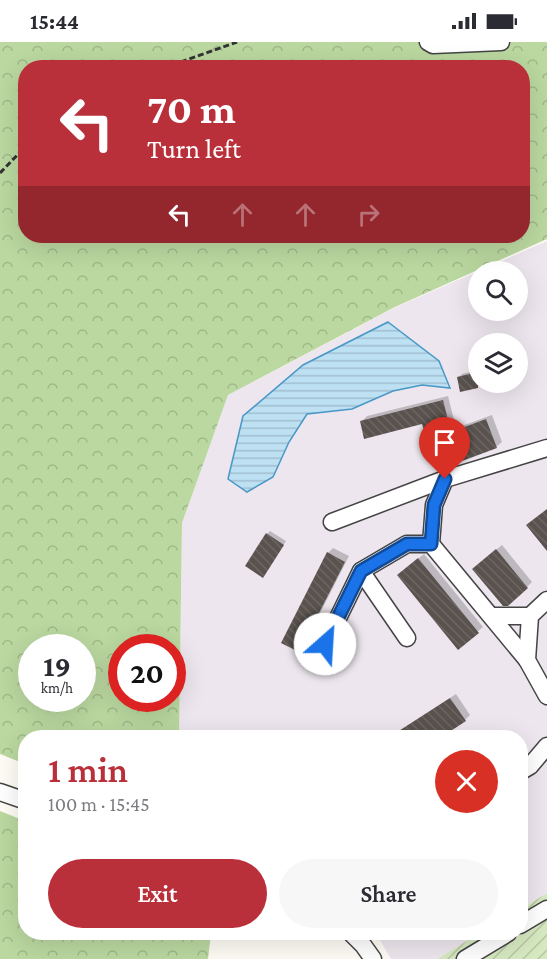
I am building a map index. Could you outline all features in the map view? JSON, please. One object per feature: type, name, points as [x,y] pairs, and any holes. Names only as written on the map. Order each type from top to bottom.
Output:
[{"type":"street","points":[[428,42],[433,45],[501,42]]},
{"type":"street","points":[[332,522],[445,479],[547,448]]},
{"type":"street","points":[[445,479],[434,505],[431,544],[527,660],[547,696]]},
{"type":"street","points":[[316,663],[361,571],[407,544],[431,544]]},
{"type":"street","points":[[361,571],[407,638]]},
{"type":"street","points":[[527,660],[530,616],[547,600]]},
{"type":"street","points":[[491,616],[530,616]]},
{"type":"street","points":[[528,767],[547,746]]},
{"type":"street","points":[[0,792],[18,798]]},
{"type":"street","points":[[528,920],[547,909]]},
{"type":"street","points":[[358,940],[373,959]]},
{"type":"street","points":[[465,959],[496,940]]},
{"type":"path","points":[[186,60],[237,42]]},
{"type":"path","points":[[0,173],[18,154]]},
{"type":"shaded area","points":[[547,241],[547,893],[528,905],[528,730],[179,730],[179,712],[186,712],[186,634],[180,634],[182,523],[228,395],[396,307],[468,276],[468,321],[528,321],[528,261],[501,261]]},
{"type":"shaded area","points":[[380,940],[468,940],[437,959],[391,959]]},
{"type":"green space","points":[[0,42],[547,42],[547,239],[498,261],[468,261],[468,274],[395,307],[228,395],[182,523],[180,634],[108,634],[108,712],[179,712],[179,730],[18,730],[18,761],[0,754]]},
{"type":"green space","points":[[0,811],[18,818],[18,940],[210,940],[208,959],[0,959]]},
{"type":"green space","points":[[547,893],[547,959],[437,959],[468,940],[528,940],[528,905]]},
{"type":"water","points":[[388,322],[439,361],[450,388],[422,385],[393,391],[352,409],[307,414],[289,442],[273,477],[247,492],[228,479],[243,416],[303,365]]},
{"type":"building","points":[[468,374],[468,390],[460,392],[457,377]]},
{"type":"building","points":[[443,400],[451,432],[486,419],[497,448],[438,470],[422,424],[364,439],[360,421]]},
{"type":"building","points":[[547,509],[547,551],[526,525]]},
{"type":"building","points":[[266,533],[284,545],[263,578],[245,566]]},
{"type":"building","points":[[496,549],[528,588],[508,606],[503,606],[472,569]]},
{"type":"building","points":[[327,552],[345,562],[299,652],[281,643]]},
{"type":"building","points":[[418,558],[479,633],[458,650],[397,575]]},
{"type":"building","points":[[450,698],[466,721],[452,730],[400,730]]},
{"type":"route","points":[[325,644],[361,571],[407,544],[431,544],[434,505],[445,479]]}]
